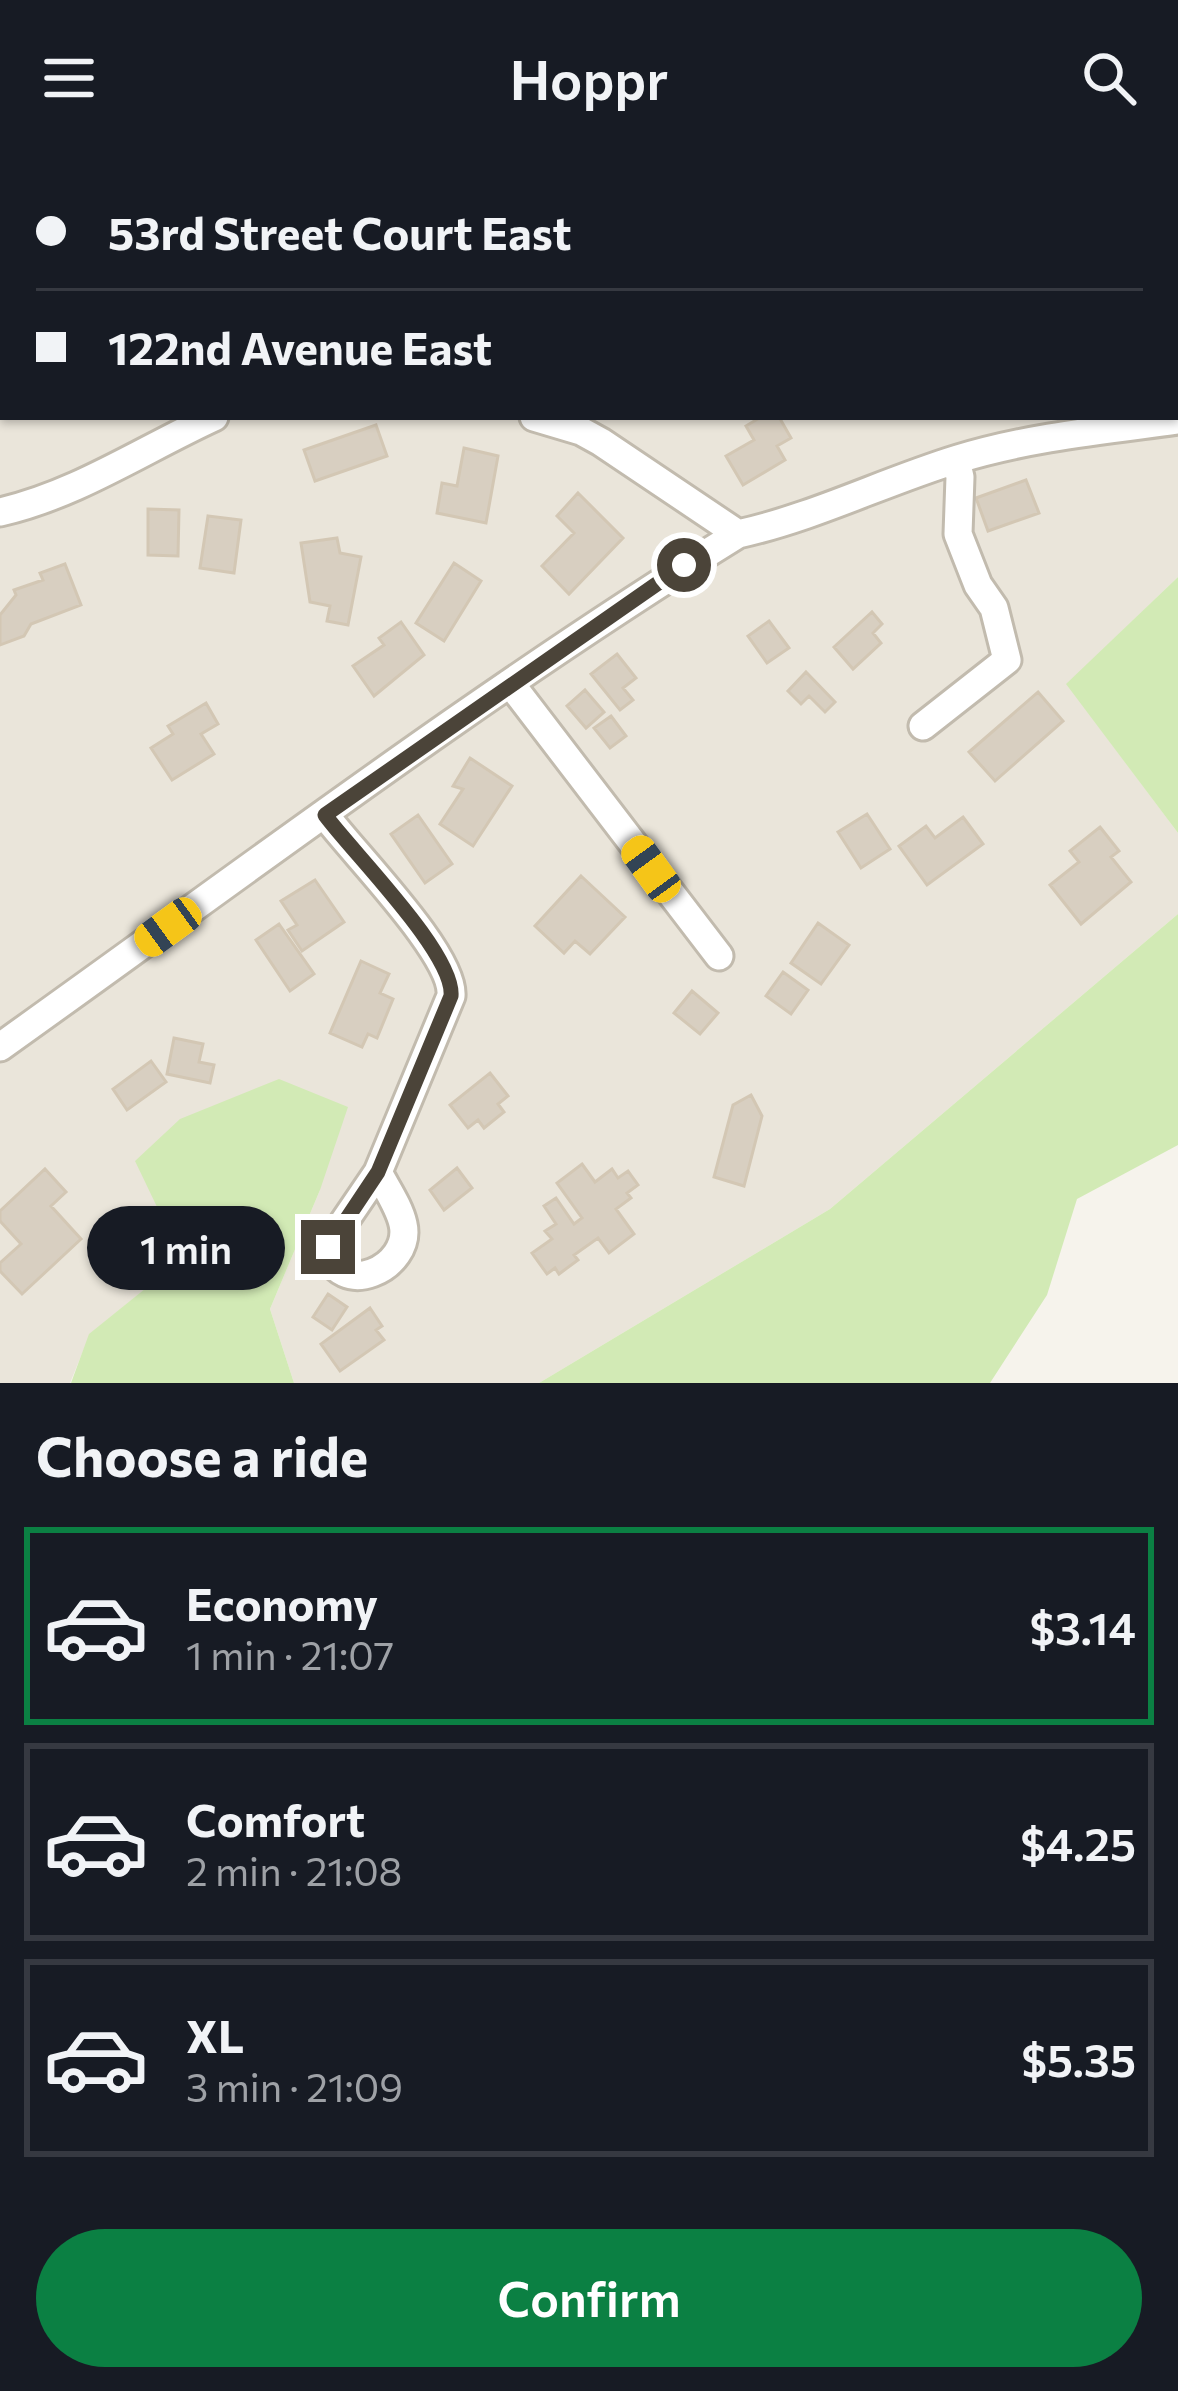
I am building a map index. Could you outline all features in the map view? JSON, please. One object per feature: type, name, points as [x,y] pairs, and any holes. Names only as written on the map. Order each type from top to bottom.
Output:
[{"type":"street","points":[[0,512],[95,476],[208,420]]},
{"type":"street","points":[[544,420],[601,442],[738,534]]},
{"type":"street","points":[[0,1047],[510,683],[738,534],[795,521],[900,477],[956,460],[1055,437],[1178,420]]},
{"type":"street","points":[[923,726],[1007,660],[994,608],[958,534],[956,460]]},
{"type":"street","points":[[510,683],[719,956]]},
{"type":"street","points":[[325,815],[428,940],[452,984],[378,1172]]},
{"type":"shaded area","points":[[0,420],[1178,420],[1178,577],[1067,684],[1178,833],[1178,914],[830,1209],[539,1383],[294,1383],[270,1309],[320,1190],[182,1259],[90,1334],[70,1383],[0,1383]]},
{"type":"green space","points":[[1178,577],[1178,833],[1066,684]]},
{"type":"green space","points":[[1178,914],[1178,1145],[1077,1199],[1047,1295],[990,1383],[539,1383],[830,1209]]},
{"type":"green space","points":[[279,1079],[348,1107],[320,1190],[270,1309],[294,1383],[71,1383],[89,1334],[182,1259],[135,1161],[180,1119]]},
{"type":"building","points":[[756,420],[781,420],[791,438],[777,446],[785,460],[743,485],[726,456],[754,440],[746,426]]},
{"type":"building","points":[[376,425],[387,456],[315,481],[304,450]]},
{"type":"building","points":[[464,448],[498,456],[486,523],[437,513],[442,483],[457,486]]},
{"type":"building","points":[[1026,480],[1039,513],[988,531],[976,498]]},
{"type":"building","points":[[578,493],[623,538],[569,594],[542,566],[574,533],[557,516]]},
{"type":"building","points":[[148,509],[179,510],[178,556],[148,555]]},
{"type":"building","points":[[208,516],[241,520],[234,573],[200,568]]},
{"type":"building","points":[[337,538],[340,553],[361,557],[348,625],[327,621],[330,606],[310,602],[301,543]]},
{"type":"building","points":[[454,563],[481,581],[444,641],[416,623]]},
{"type":"building","points":[[65,564],[81,605],[31,624],[24,636],[0,645],[0,615],[16,595],[14,590],[43,580],[40,573]]},
{"type":"building","points":[[872,612],[882,624],[873,633],[881,643],[853,669],[834,647]]},
{"type":"building","points":[[769,621],[789,648],[767,663],[748,636]]},
{"type":"building","points":[[401,622],[424,655],[374,696],[353,666],[384,645],[379,638]]},
{"type":"building","points":[[617,654],[636,678],[623,688],[633,700],[620,710],[591,674]]},
{"type":"building","points":[[806,672],[835,702],[825,712],[809,696],[801,704],[788,691]]},
{"type":"building","points":[[585,690],[604,712],[586,728],[567,706]]},
{"type":"building","points":[[1038,692],[1063,721],[995,781],[969,752]]},
{"type":"building","points":[[206,703],[218,724],[201,734],[214,754],[172,780],[151,748],[173,734],[168,726]]},
{"type":"building","points":[[611,716],[626,736],[610,748],[594,728]]},
{"type":"building","points":[[470,758],[512,786],[473,846],[440,824],[463,789],[453,786]]},
{"type":"building","points":[[867,814],[890,849],[861,868],[838,832]]},
{"type":"building","points":[[418,815],[452,864],[425,883],[391,834]]},
{"type":"building","points":[[963,817],[983,844],[927,885],[899,846],[926,826],[935,838]]},
{"type":"building","points":[[1100,827],[1119,851],[1111,857],[1131,882],[1081,924],[1050,885],[1079,862],[1070,851]]},
{"type":"building","points":[[581,876],[625,917],[590,954],[575,941],[564,953],[535,926]]},
{"type":"building","points":[[315,880],[344,922],[302,951],[288,930],[297,925],[281,901]]},
{"type":"building","points":[[818,923],[849,945],[821,984],[791,963]]},
{"type":"building","points":[[279,924],[314,974],[290,991],[256,940]]},
{"type":"building","points":[[361,961],[389,974],[380,993],[393,999],[377,1038],[368,1034],[362,1047],[330,1033]]},
{"type":"building","points":[[783,972],[808,990],[791,1014],[766,996]]},
{"type":"building","points":[[692,991],[718,1013],[700,1034],[674,1013]]},
{"type":"building","points":[[174,1038],[203,1044],[199,1062],[214,1065],[210,1083],[167,1074]]},
{"type":"building","points":[[151,1061],[166,1082],[127,1110],[113,1089]]},
{"type":"building","points":[[490,1073],[508,1096],[498,1104],[504,1112],[484,1128],[478,1120],[468,1128],[450,1105]]},
{"type":"building","points":[[751,1095],[762,1116],[744,1186],[714,1177],[733,1105]]},
{"type":"building","points":[[582,1164],[595,1182],[612,1169],[618,1178],[628,1171],[638,1185],[627,1193],[631,1198],[616,1209],[634,1234],[609,1253],[598,1238],[574,1255],[578,1260],[559,1274],[555,1268],[547,1274],[532,1253],[552,1239],[545,1231],[556,1224],[544,1206],[556,1198],[574,1224],[582,1218],[557,1183]]},
{"type":"building","points":[[457,1168],[472,1188],[444,1210],[430,1190]]},
{"type":"building","points":[[45,1169],[66,1192],[51,1206],[81,1239],[22,1294],[0,1271],[0,1263],[21,1244],[0,1221],[0,1211]]},
{"type":"building","points":[[328,1294],[347,1307],[332,1330],[313,1317]]},
{"type":"building","points":[[370,1308],[382,1326],[376,1330],[384,1340],[340,1371],[321,1344]]},
{"type":"route","points":[[328,1247],[378,1172],[452,984],[428,940],[325,815],[684,565]]}]
